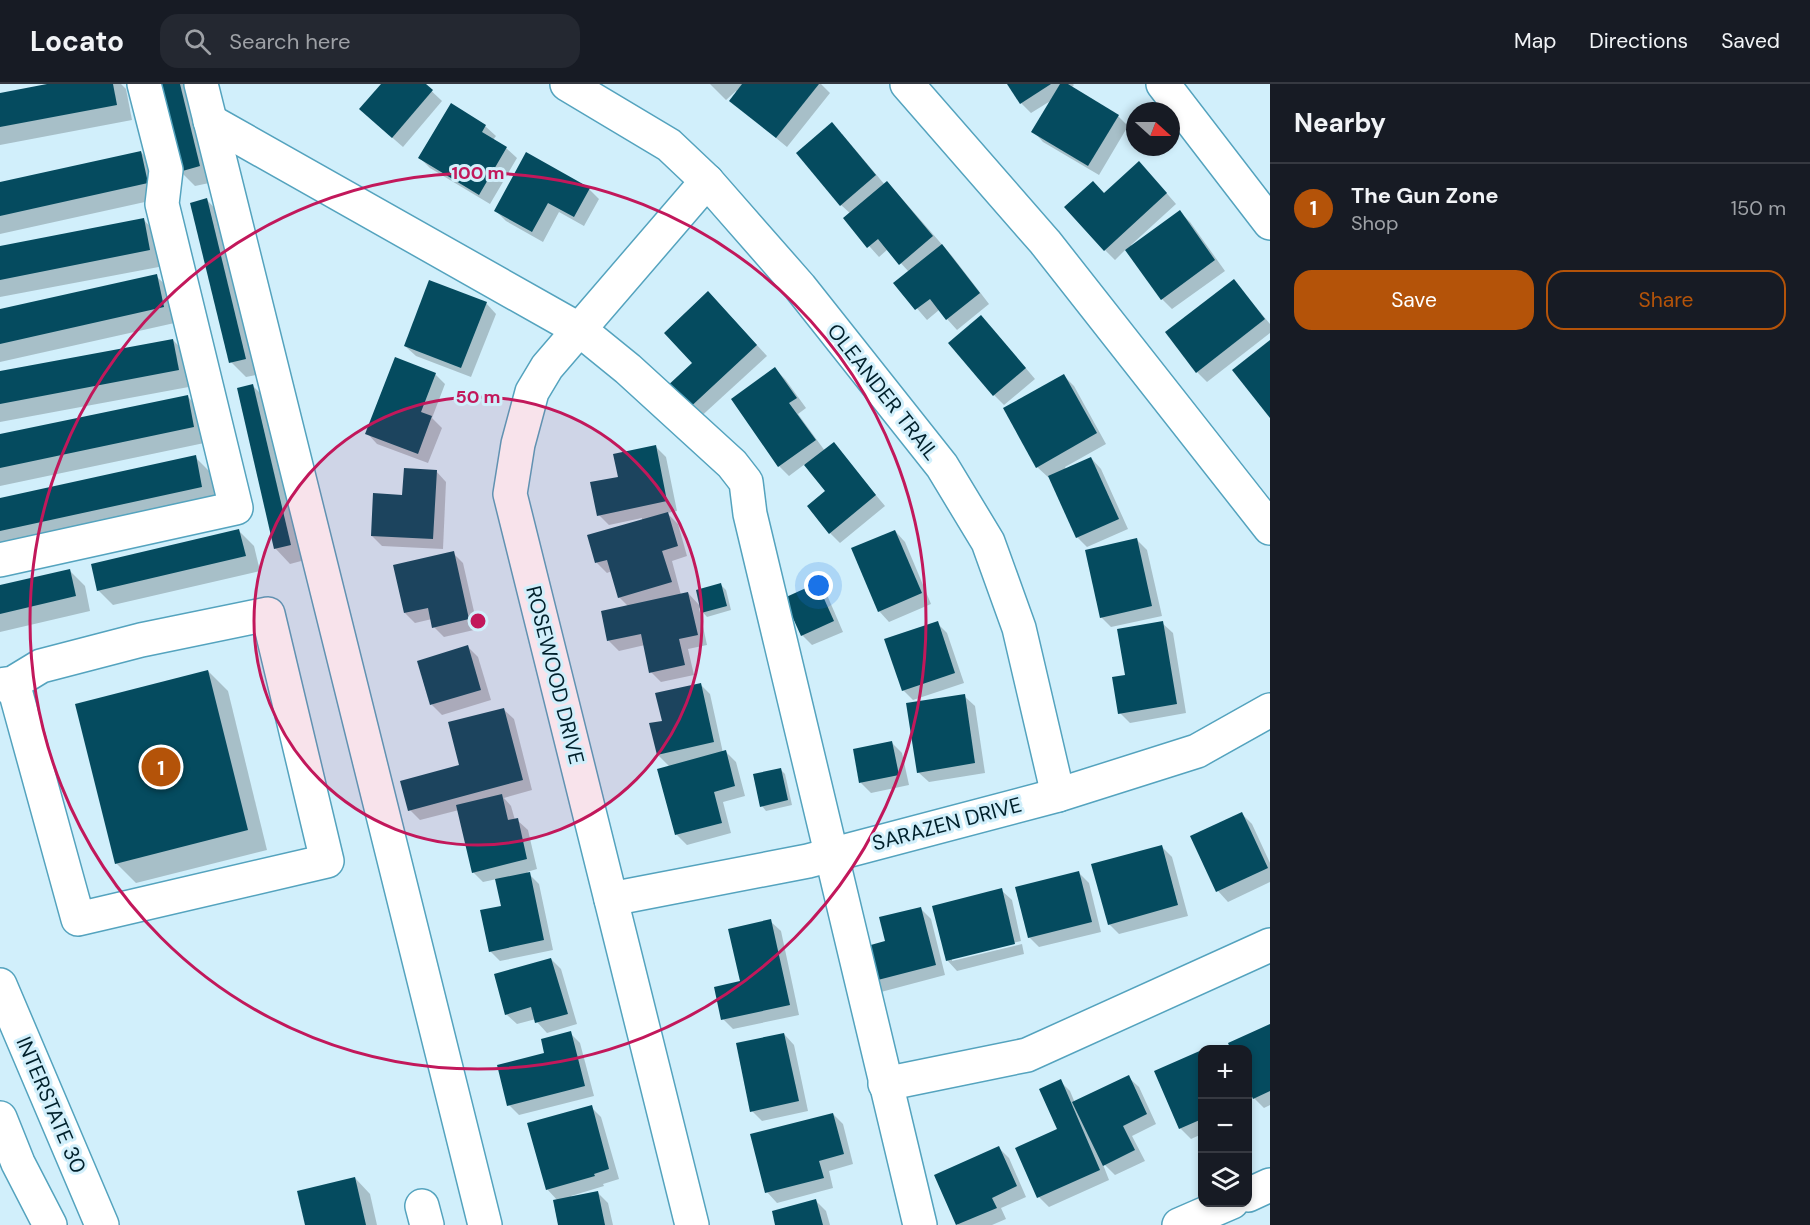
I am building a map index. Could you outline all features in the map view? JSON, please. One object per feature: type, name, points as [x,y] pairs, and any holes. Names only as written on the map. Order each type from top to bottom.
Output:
[{"type":"main road","points":[[0,560],[236,508],[162,204],[166,170],[144,84]]},
{"type":"main road","points":[[201,84],[485,1225]]},
{"type":"main road","name":"OLEANDER TRAIL","points":[[567,84],[669,145],[707,181],[800,287],[942,466],[988,542],[1019,628],[1058,795]]},
{"type":"main road","points":[[907,84],[1045,242],[1270,528]]},
{"type":"main road","points":[[1163,84],[1270,223]]},
{"type":"main road","points":[[210,121],[580,330],[628,369],[732,464],[746,482],[750,514],[920,1225]]},
{"type":"main road","name":"ROSEWOOD DRIVE","points":[[692,1225],[510,494],[518,444],[532,392],[547,367],[707,181]]},
{"type":"main road","points":[[268,614],[327,861],[78,919],[7,684],[41,666],[141,640],[268,614]]},
{"type":"main road","name":"SARAZEN DRIVE","points":[[611,899],[830,855],[1058,795],[1197,751],[1270,710]]},
{"type":"main road","points":[[885,1084],[1027,1055],[1270,945]]},
{"type":"main road","name":"INTERSTATE 30","points":[[0,985],[102,1225]]},
{"type":"main road","points":[[0,1118],[18,1163],[50,1225]]},
{"type":"main road","points":[[1252,1193],[1270,1185]]},
{"type":"main road","points":[[1179,1225],[1222,1207]]},
{"type":"building","points":[[47,84],[113,84],[117,105],[0,127],[0,93]]},
{"type":"building","points":[[157,84],[180,84],[200,166],[179,172]]},
{"type":"building","points":[[381,84],[426,84],[433,90],[392,138],[359,109]]},
{"type":"building","points":[[742,84],[819,84],[776,138],[729,101]]},
{"type":"building","points":[[1007,84],[1051,84],[1020,104]]},
{"type":"building","points":[[1060,84],[1068,84],[1119,115],[1088,166],[1031,132]]},
{"type":"building","points":[[451,103],[486,125],[482,132],[507,147],[479,195],[418,158]]},
{"type":"building","points":[[832,122],[876,175],[840,206],[796,153]]},
{"type":"building","points":[[141,151],[148,183],[0,216],[0,182]]},
{"type":"building","points":[[526,152],[590,188],[574,217],[548,203],[532,232],[494,211]]},
{"type":"building","points":[[1139,161],[1167,193],[1104,251],[1064,207],[1093,181],[1104,193]]},
{"type":"building","points":[[887,181],[933,236],[899,265],[878,239],[867,248],[843,218]]},
{"type":"building","points":[[207,198],[246,359],[229,363],[190,203]]},
{"type":"building","points":[[1180,210],[1215,260],[1161,300],[1125,250]]},
{"type":"building","points":[[144,218],[150,250],[0,280],[0,246]]},
{"type":"building","points":[[942,244],[980,293],[946,320],[930,299],[915,310],[893,283]]},
{"type":"building","points":[[157,274],[164,307],[0,344],[0,309]]},
{"type":"building","points":[[1234,279],[1265,319],[1196,373],[1165,332]]},
{"type":"building","points":[[429,280],[487,302],[461,368],[404,346]]},
{"type":"building","points":[[708,291],[757,345],[685,412],[664,389],[692,363],[664,333]]},
{"type":"building","points":[[981,315],[1026,368],[993,396],[948,343]]},
{"type":"building","points":[[173,339],[179,370],[0,404],[0,371]]},
{"type":"building","points":[[1270,340],[1270,418],[1232,370]]},
{"type":"building","points":[[395,357],[436,373],[421,412],[432,416],[418,454],[365,434]]},
{"type":"building","points":[[775,367],[797,398],[789,403],[816,440],[778,467],[731,399]]},
{"type":"building","points":[[1064,374],[1097,433],[1036,468],[1003,408]]},
{"type":"building","points":[[253,384],[291,545],[274,549],[237,388]]},
{"type":"building","points":[[188,395],[194,427],[0,468],[0,434]]},
{"type":"building","points":[[834,442],[876,495],[829,534],[807,506],[825,491],[804,465]]},
{"type":"building","points":[[656,445],[667,501],[597,516],[590,482],[618,477],[613,454]]},
{"type":"building","points":[[196,455],[202,487],[0,531],[0,498]]},
{"type":"building","points":[[1091,457],[1119,519],[1076,538],[1048,476]]},
{"type":"building","points":[[404,468],[437,470],[433,539],[371,536],[373,493],[402,495]]},
{"type":"building","points":[[668,512],[678,546],[662,551],[672,582],[618,598],[607,560],[595,563],[587,535]]},
{"type":"building","points":[[239,529],[246,556],[97,591],[91,564]]},
{"type":"building","points":[[895,530],[922,593],[878,612],[851,548]]},
{"type":"building","points":[[1137,538],[1152,606],[1100,618],[1085,550]]},
{"type":"building","points":[[454,551],[469,619],[432,628],[428,608],[404,613],[393,565]]},
{"type":"building","points":[[70,569],[76,596],[0,614],[0,585]]},
{"type":"building","points":[[721,583],[727,606],[701,613],[696,590]]},
{"type":"building","points":[[817,583],[834,621],[801,636],[784,598]]},
{"type":"building","points":[[688,592],[698,635],[679,639],[685,665],[649,673],[641,634],[607,641],[601,611]]},
{"type":"building","points":[[938,621],[955,673],[902,691],[884,639]]},
{"type":"building","points":[[1163,621],[1177,704],[1118,714],[1112,677],[1125,675],[1117,629]]},
{"type":"building","points":[[468,645],[481,690],[430,705],[417,661]]},
{"type":"building","points":[[208,670],[248,830],[115,864],[75,704]]},
{"type":"building","points":[[701,683],[714,742],[657,755],[649,723],[662,721],[655,693]]},
{"type":"building","points":[[965,694],[975,763],[917,773],[906,703]]},
{"type":"building","points":[[504,708],[523,780],[408,811],[400,781],[459,765],[448,722]]},
{"type":"building","points":[[892,741],[899,775],[859,783],[853,749]]},
{"type":"building","points":[[726,750],[735,786],[714,792],[722,823],[675,835],[657,769]]},
{"type":"building","points":[[781,768],[788,800],[760,807],[753,774]]},
{"type":"building","points":[[502,794],[508,820],[518,818],[527,859],[472,873],[456,805]]},
{"type":"building","points":[[1242,812],[1268,868],[1216,892],[1190,836]]},
{"type":"building","points":[[1162,845],[1178,905],[1108,925],[1091,864]]},
{"type":"building","points":[[1079,871],[1092,922],[1028,938],[1015,887]]},
{"type":"building","points":[[530,872],[544,940],[489,952],[480,910],[501,906],[495,879]]},
{"type":"building","points":[[1002,888],[1015,944],[946,961],[932,906]]},
{"type":"building","points":[[921,907],[936,965],[870,982],[860,948],[885,941],[879,917]]},
{"type":"building","points":[[771,919],[790,1005],[721,1020],[714,987],[740,981],[728,929]]},
{"type":"building","points":[[551,958],[568,1014],[535,1023],[531,1007],[505,1015],[494,974]]},
{"type":"building","points":[[1270,1024],[1270,1091],[1253,1099],[1252,1045],[1229,1045],[1228,1043]]},
{"type":"building","points":[[571,1031],[585,1086],[507,1106],[497,1065],[544,1053],[541,1039]]},
{"type":"building","points":[[784,1033],[799,1101],[750,1112],[736,1043]]},
{"type":"building","points":[[1198,1052],[1198,1121],[1179,1129],[1154,1071]]},
{"type":"building","points":[[1129,1075],[1147,1114],[1123,1126],[1135,1150],[1103,1166],[1072,1102]]},
{"type":"building","points":[[1061,1079],[1100,1170],[1037,1198],[1015,1148],[1057,1129],[1039,1089]]},
{"type":"building","points":[[592,1105],[609,1169],[594,1174],[595,1176],[546,1190],[527,1123]]},
{"type":"building","points":[[833,1113],[844,1154],[819,1161],[824,1178],[765,1193],[750,1134]]},
{"type":"building","points":[[999,1146],[1017,1186],[992,1198],[997,1208],[956,1225],[934,1175]]},
{"type":"building","points":[[355,1177],[366,1225],[305,1225],[297,1191]]},
{"type":"building","points":[[598,1191],[605,1225],[558,1225],[553,1200]]},
{"type":"building","points":[[816,1199],[823,1225],[775,1225],[772,1211]]},
{"type":"place","name":"The Gun Zone","points":[[161,767]]}]
